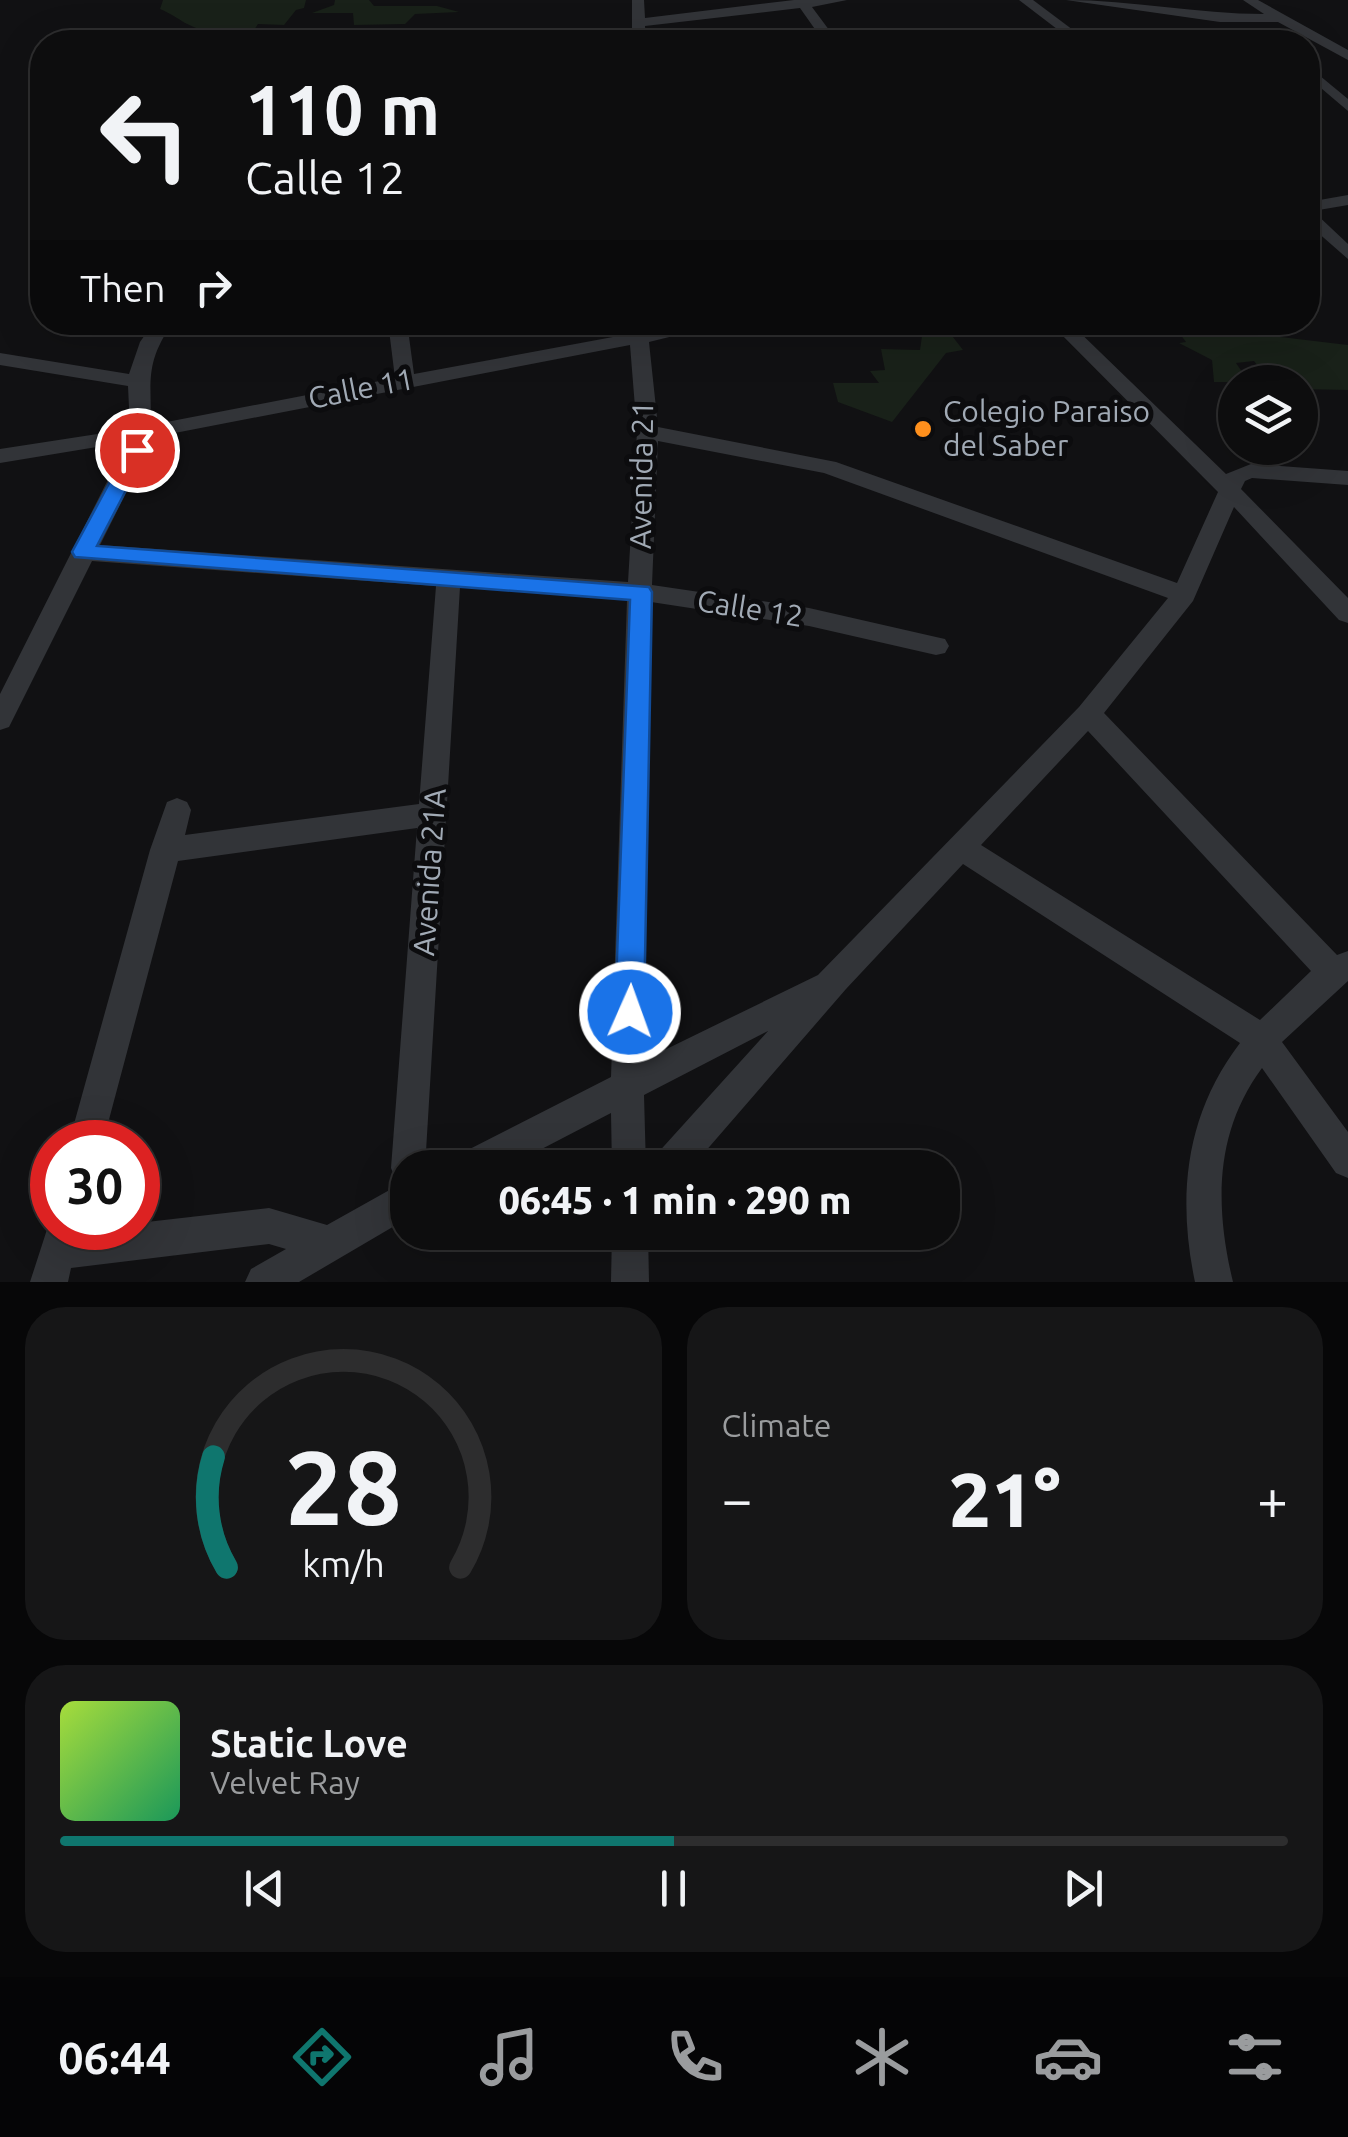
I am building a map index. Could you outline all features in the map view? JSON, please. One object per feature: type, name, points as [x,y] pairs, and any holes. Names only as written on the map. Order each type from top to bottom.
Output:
[{"type":"street","points":[[638,0],[640,30]]},
{"type":"street","points":[[641,22],[841,0]]},
{"type":"street","points":[[1025,0],[1066,30]]},
{"type":"street","points":[[1072,0],[1220,18],[1279,18]]},
{"type":"street","points":[[1249,0],[1301,30]]},
{"type":"street","points":[[802,2],[823,30]]},
{"type":"street","points":[[1320,41],[1348,56]]},
{"type":"street","points":[[1320,48],[1348,43]]},
{"type":"street","points":[[1320,81],[1348,106]]},
{"type":"street","points":[[1320,205],[1348,200]]},
{"type":"street","points":[[1320,227],[1348,254]]},
{"type":"street","points":[[0,720],[137,450],[140,434],[136,381],[140,356],[155,335]]},
{"type":"street","points":[[398,335],[405,380]]},
{"type":"street","name":"Calle 11","points":[[0,456],[140,434],[619,335]]},
{"type":"street","name":"Avenida 21","points":[[629,1150],[648,432],[638,335]]},
{"type":"street","points":[[1071,335],[1348,614]]},
{"type":"street","points":[[0,359],[136,381]]},
{"type":"street","points":[[648,432],[828,467],[1184,596]]},
{"type":"street","points":[[684,1150],[835,979],[1088,714],[1184,596],[1236,476],[1251,472],[1348,478]]},
{"type":"street","name":"Calle 12","points":[[83,552],[641,592],[809,617],[936,646]]},
{"type":"street","name":"Avenida 21A","points":[[410,1150],[450,576]]},
{"type":"street","points":[[1088,714],[1340,969],[1260,1038],[1218,1105],[1201,1178],[1205,1252],[1214,1282]]},
{"type":"street","points":[[92,1120],[176,810]]},
{"type":"street","points":[[164,850],[434,814]]},
{"type":"street","points":[[960,846],[1260,1038],[1348,1161]]},
{"type":"street","points":[[504,1150],[835,979]]},
{"type":"street","points":[[264,1282],[328,1243],[390,1197]]},
{"type":"street","points":[[57,1253],[268,1226],[328,1243]]},
{"type":"street","points":[[630,1250],[630,1282]]},
{"type":"shaded area","points":[[163,0],[306,0],[304,8],[296,10],[284,25],[258,24],[254,30],[203,30],[160,9]]},
{"type":"shaded area","points":[[335,0],[369,0],[374,6],[437,6],[459,12],[415,14],[405,24],[354,25],[353,13],[312,13],[334,5]]},
{"type":"shaded area","points":[[951,335],[963,350],[946,353],[892,422],[838,402],[833,383],[879,383],[870,371],[885,370],[881,349],[920,350],[922,336]]},
{"type":"shaded area","points":[[1181,335],[1264,335],[1348,345],[1348,390],[1318,389],[1318,365],[1257,365],[1254,361],[1218,365],[1218,382],[1214,382],[1212,360],[1179,343],[1186,342]]},
{"type":"place","name":"Colegio Paraiso del Saber","points":[[923,429]]},
{"type":"route","points":[[137,450],[83,552],[641,592],[630,1012]]}]
